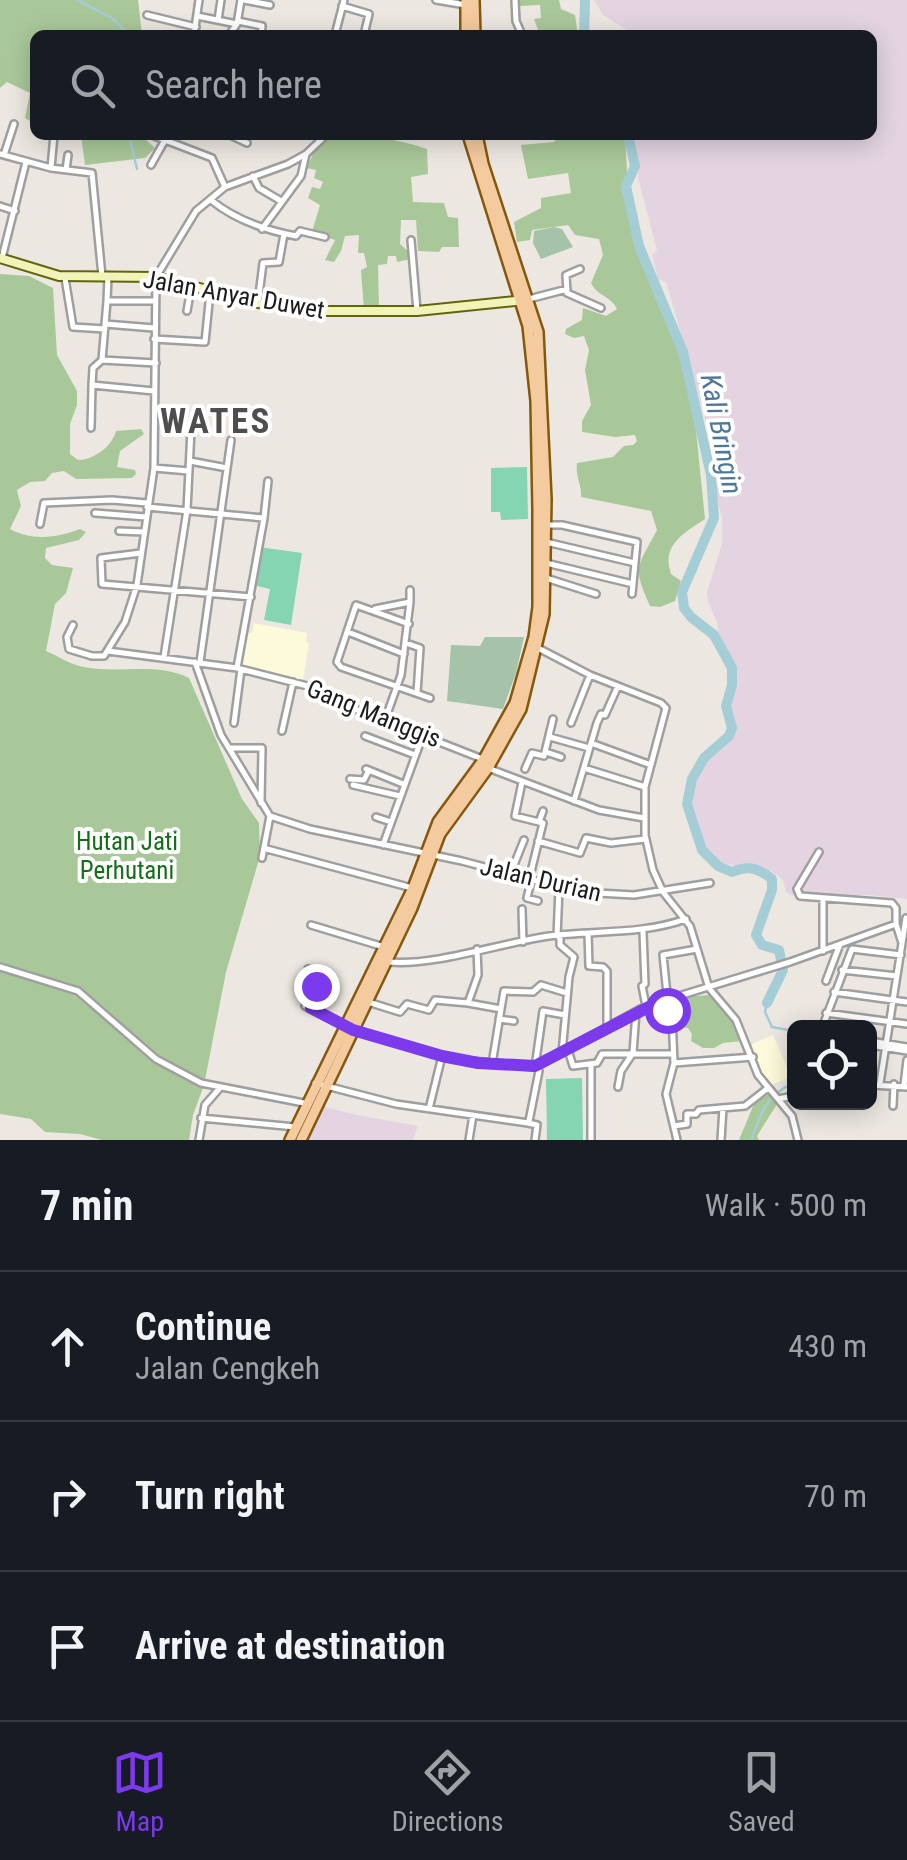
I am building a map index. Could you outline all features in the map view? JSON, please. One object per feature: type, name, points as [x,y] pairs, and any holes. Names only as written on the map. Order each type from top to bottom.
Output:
[{"type":"main road","points":[[466,30],[469,2]]},
{"type":"main road","points":[[469,2],[474,30]]},
{"type":"main road","points":[[290,1140],[300,1128],[382,960],[428,856],[522,709],[538,607],[542,526],[544,401],[538,332],[476,169],[469,140]]},
{"type":"main road","points":[[478,140],[525,300]]},
{"type":"main road","points":[[528,672],[538,648],[546,578],[542,526]]},
{"type":"main road","points":[[349,1027],[366,1001],[382,960]]},
{"type":"main road","points":[[300,1128],[301,1140]]},
{"type":"street","points":[[195,30],[198,0]]},
{"type":"street","points":[[218,20],[220,0]]},
{"type":"street","points":[[232,30],[243,0],[270,5]]},
{"type":"street","points":[[436,0],[469,2]]},
{"type":"street","points":[[515,0],[520,30]]},
{"type":"street","points":[[336,30],[343,3],[369,14],[365,30]]},
{"type":"street","points":[[146,15],[196,26]]},
{"type":"street","points":[[197,16],[262,26],[262,30]]},
{"type":"street","points":[[14,124],[2,155],[51,168],[92,172],[108,301],[102,360]]},
{"type":"street","points":[[51,168],[54,140]]},
{"type":"street","points":[[151,165],[165,140],[212,158],[225,186]]},
{"type":"street","points":[[241,140],[247,143]]},
{"type":"street","points":[[108,652],[125,622],[137,586],[154,468],[156,278],[196,211],[225,186],[306,154],[318,140]]},
{"type":"street","points":[[262,228],[301,176],[306,154]]},
{"type":"street","points":[[66,170],[68,155]]},
{"type":"street","points":[[1,258],[26,162]]},
{"type":"street","points":[[253,176],[259,188],[281,202]]},
{"type":"street","points":[[211,200],[221,209],[262,228],[325,237]]},
{"type":"street","points":[[0,206],[15,210]]},
{"type":"street","points":[[258,303],[263,263],[279,262],[284,234]]},
{"type":"street","points":[[411,240],[417,310]]},
{"type":"street","name":"Jalan Anyar Duwet","points":[[1,258],[65,276],[156,278],[258,303],[340,312],[525,300]]},
{"type":"street","points":[[580,269],[566,275],[570,297],[601,308]]},
{"type":"street","points":[[65,276],[73,327],[154,328]]},
{"type":"street","points":[[188,311],[191,288]]},
{"type":"street","points":[[525,300],[567,289]]},
{"type":"street","points":[[154,339],[205,342],[210,293]]},
{"type":"street","points":[[108,301],[155,301]]},
{"type":"street","points":[[91,428],[94,363],[156,363]]},
{"type":"street","points":[[92,386],[156,391]]},
{"type":"street","points":[[164,657],[187,510],[191,430]]},
{"type":"street","points":[[231,440],[197,662],[220,735],[261,805],[273,817],[262,858]]},
{"type":"street","points":[[190,461],[228,468]]},
{"type":"street","points":[[154,468],[189,470]]},
{"type":"street","points":[[234,723],[268,481]]},
{"type":"street","points":[[40,524],[44,502],[112,500],[264,518]]},
{"type":"street","points":[[95,513],[146,517]]},
{"type":"street","points":[[542,526],[562,525],[637,542],[632,594]]},
{"type":"street","points":[[120,531],[144,532]]},
{"type":"street","points":[[546,542],[635,563]]},
{"type":"street","points":[[141,553],[104,557],[99,561],[102,584],[251,597]]},
{"type":"street","points":[[546,563],[634,584]]},
{"type":"street","points":[[546,578],[596,594]]},
{"type":"street","points":[[384,720],[398,686],[410,624],[410,590]]},
{"type":"street","points":[[373,610],[410,602]]},
{"type":"street","points":[[410,624],[356,605],[336,659],[338,664],[430,698]]},
{"type":"street","name":"Gang Manggis","points":[[73,625],[67,645],[92,656],[108,652],[239,668],[327,691],[337,702],[423,735],[522,782],[611,813],[644,818]]},
{"type":"street","points":[[348,632],[404,654]]},
{"type":"street","points":[[406,644],[418,646],[421,652],[417,693]]},
{"type":"street","points":[[538,648],[666,708],[645,787],[645,839],[663,892],[686,919],[710,988],[736,1020],[758,1074],[792,1116],[798,1140]]},
{"type":"street","points":[[571,724],[590,674]]},
{"type":"street","points":[[282,731],[293,682]]},
{"type":"street","points":[[574,802],[601,714],[605,716],[618,686]]},
{"type":"street","points":[[526,769],[532,752],[544,756],[553,719]]},
{"type":"street","points":[[384,845],[423,735]]},
{"type":"street","points":[[366,736],[415,755]]},
{"type":"street","points":[[550,737],[651,765]]},
{"type":"street","points":[[231,748],[262,748],[261,805]]},
{"type":"street","points":[[546,752],[561,758]]},
{"type":"street","points":[[584,768],[645,787]]},
{"type":"street","points":[[400,796],[352,782],[364,780],[368,770],[403,784]]},
{"type":"street","points":[[522,782],[515,815],[540,822]]},
{"type":"street","points":[[538,901],[527,898],[543,810]]},
{"type":"street","name":"Jalan Durian","points":[[273,817],[559,889],[616,896],[710,882]]},
{"type":"street","points":[[376,818],[391,822]]},
{"type":"street","points":[[538,841],[580,853],[585,838],[611,843],[645,839]]},
{"type":"street","points":[[510,875],[524,840]]},
{"type":"street","points":[[267,849],[416,889]]},
{"type":"street","points":[[819,852],[797,893],[822,900],[892,903],[902,944]]},
{"type":"street","points":[[559,889],[560,945],[574,956],[565,1052],[573,1066],[600,1062],[602,1054],[673,1054]]},
{"type":"street","points":[[822,900],[823,951]]},
{"type":"street","points":[[522,908],[524,942]]},
{"type":"street","points":[[880,1083],[906,918]]},
{"type":"street","points":[[382,960],[422,960],[558,936],[643,931],[686,919]]},
{"type":"street","points":[[308,968],[306,985],[316,983],[308,1007],[349,1027],[442,1056],[535,1066],[666,998],[710,988],[896,924]]},
{"type":"street","points":[[312,925],[387,949]]},
{"type":"street","points":[[643,931],[642,986],[646,1006]]},
{"type":"street","points":[[588,934],[590,966],[604,967],[607,972],[608,1026]]},
{"type":"street","points":[[826,981],[840,944]]},
{"type":"street","points":[[468,1003],[478,975],[478,948]]},
{"type":"street","points":[[824,1020],[854,948],[900,955]]},
{"type":"street","points":[[678,1140],[666,1094],[674,1063],[674,1028],[666,998],[663,956],[697,949]]},
{"type":"street","points":[[0,967],[78,991],[156,1060],[201,1083],[311,1104]]},
{"type":"street","points":[[842,970],[897,976]]},
{"type":"street","points":[[492,1064],[504,992],[533,992],[542,986],[568,993]]},
{"type":"street","points":[[834,992],[907,1002]]},
{"type":"street","points":[[366,1001],[400,1012],[406,1004],[429,1010],[436,1000],[501,1008]]},
{"type":"street","points":[[528,1122],[539,1071],[535,1066],[542,1011],[566,1016]]},
{"type":"street","points":[[618,1087],[633,1053],[636,1012]]},
{"type":"street","points":[[826,1013],[907,1024]]},
{"type":"street","points":[[499,1019],[514,1021]]},
{"type":"street","points":[[877,1044],[907,1048]]},
{"type":"street","points":[[430,1109],[442,1056]]},
{"type":"street","points":[[674,1063],[753,1057]]},
{"type":"street","points":[[877,1084],[905,1086],[907,1060]]},
{"type":"street","points":[[591,1064],[591,1140]]},
{"type":"street","points":[[893,1106],[894,1084]]},
{"type":"street","points":[[321,1085],[430,1109],[528,1122],[537,1125],[535,1140]]},
{"type":"street","points":[[198,1140],[206,1103],[220,1088]]},
{"type":"street","points":[[674,1126],[686,1124],[687,1114],[699,1110],[748,1105],[773,1094],[787,1095]]},
{"type":"street","points":[[721,1140],[723,1108]]},
{"type":"street","points":[[469,1140],[473,1115]]},
{"type":"street","points":[[201,1118],[300,1128]]},
{"type":"shaded area","points":[[594,0],[907,0],[907,899],[794,896],[786,892],[783,880],[771,871],[721,863],[707,850],[691,814],[695,778],[714,749],[733,735],[729,705],[736,671],[720,644],[707,592],[722,544],[716,456],[666,282],[658,279],[652,255],[657,251],[638,177],[639,160],[633,140],[877,140],[877,30],[627,30],[603,15]]},
{"type":"shaded area","points":[[254,623],[307,633],[303,680],[239,665],[245,632],[252,633]]},
{"type":"shaded area","points":[[773,1035],[787,1068],[787,1079],[768,1086],[750,1045]]},
{"type":"shaded area","points":[[323,1106],[418,1126],[413,1140],[306,1140]]},
{"type":"green space","points":[[0,0],[138,0],[141,30],[30,30],[30,93],[7,82],[0,88]]},
{"type":"green space","points":[[519,0],[559,0],[561,9],[575,15],[577,30],[538,30],[534,19],[541,18],[540,5],[519,6]]},
{"type":"green space","points":[[30,93],[30,121],[25,118]]},
{"type":"green space","points":[[82,140],[146,140],[155,148],[145,158],[85,165]]},
{"type":"green space","points":[[326,140],[392,140],[427,149],[428,174],[411,177],[413,202],[444,203],[448,217],[458,218],[459,247],[442,247],[439,252],[418,251],[416,220],[401,220],[400,244],[411,259],[397,262],[396,256],[388,256],[387,264],[378,265],[379,310],[364,310],[361,270],[367,267],[364,253],[358,253],[359,235],[345,236],[334,262],[325,260],[335,240],[312,232],[320,205],[308,198],[312,187],[320,189],[323,182],[314,178],[316,170],[307,168],[315,149]]},
{"type":"green space","points":[[625,140],[627,172],[622,189],[638,251],[676,344],[693,401],[705,519],[682,535],[672,548],[671,574],[681,581],[675,601],[660,607],[650,606],[639,574],[641,560],[657,530],[651,511],[581,497],[577,463],[613,457],[624,446],[637,441],[635,435],[615,437],[582,432],[582,421],[591,405],[585,370],[589,350],[584,336],[574,338],[565,334],[566,329],[582,320],[583,308],[606,316],[617,309],[591,283],[603,255],[599,239],[575,235],[568,225],[532,230],[530,240],[517,242],[514,222],[541,208],[541,198],[571,193],[568,173],[528,179],[521,145]]},
{"type":"green space","points":[[562,229],[573,247],[541,259],[533,243],[534,231]]},
{"type":"green space","name":"Hutan Jati Perhutani","points":[[0,274],[29,276],[53,288],[57,355],[77,391],[70,424],[70,454],[78,460],[96,455],[116,431],[141,429],[144,434],[120,451],[117,467],[135,470],[132,478],[76,479],[64,471],[17,490],[21,506],[10,529],[36,537],[80,529],[86,532],[79,540],[46,548],[45,558],[52,565],[73,568],[66,593],[55,604],[46,651],[84,667],[151,669],[189,678],[242,799],[259,823],[260,856],[226,972],[189,1140],[102,1140],[45,1132],[31,1119],[0,1114]]},
{"type":"green space","points":[[527,467],[528,519],[501,520],[500,512],[491,512],[491,468]]},
{"type":"green space","points":[[259,547],[302,553],[291,625],[264,620],[270,589],[253,585]]},
{"type":"green space","points":[[485,637],[524,637],[503,709],[447,701],[451,645],[480,646]]},
{"type":"green space","points":[[709,995],[729,1014],[742,1041],[703,1048],[691,1041],[688,1028],[675,1026],[676,1014],[684,1010],[684,997]]},
{"type":"green space","points":[[582,1078],[583,1140],[547,1140],[546,1079]]},
{"type":"green space","points":[[769,1094],[777,1104],[757,1136],[759,1140],[739,1140],[754,1104]]},
{"type":"waterway","points":[[77,0],[112,18],[124,30]]},
{"type":"waterway","name":"Kali Bringin","points":[[584,30],[585,0]]},
{"type":"waterway","points":[[130,140],[137,169]]},
{"type":"waterway","name":"Kali Bringin","points":[[629,140],[635,166],[626,186],[639,246],[683,352],[711,475],[714,518],[682,592],[684,608],[714,635],[732,668],[726,706],[732,728],[729,736],[704,758],[692,779],[687,804],[702,850],[718,866],[732,872],[753,869],[772,879],[772,890],[756,935],[762,945],[779,950],[783,970],[767,1003]]},
{"type":"waterway","points":[[767,1003],[765,1012],[772,1027],[787,1030]]},
{"type":"waterway","points":[[751,1140],[771,1099],[787,1087]]},
{"type":"district","name":"WATES","points":[[216,421]]},
{"type":"route","points":[[316,986],[311,1008],[353,1030],[451,1058],[492,1064],[535,1066],[666,998],[667,1010]]}]
